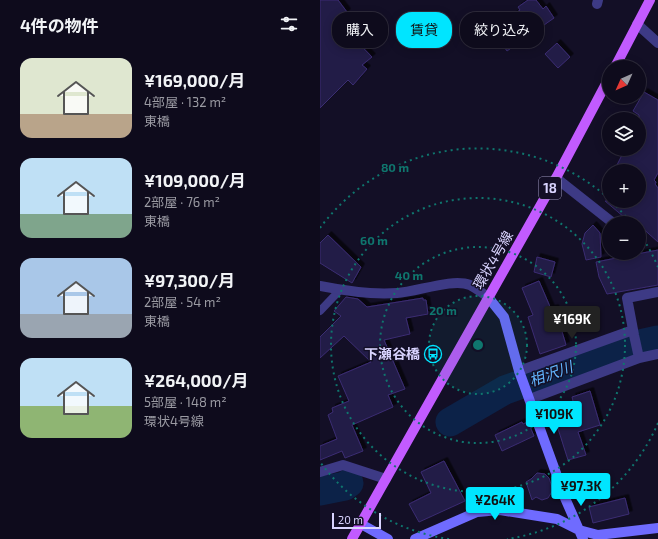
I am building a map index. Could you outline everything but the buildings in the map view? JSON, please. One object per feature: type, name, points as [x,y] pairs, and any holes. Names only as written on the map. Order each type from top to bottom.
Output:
[{"type":"main road","points":[[619,60],[650,0]]},
{"type":"main road","name":"環状4号線","points":[[352,539],[556,178],[602,91]]},
{"type":"street","points":[[637,24],[658,44]]},
{"type":"street","points":[[556,178],[604,216]]},
{"type":"street","points":[[320,286],[370,294],[398,293],[458,282],[470,285],[488,297],[504,317],[519,373],[565,498],[581,534]]},
{"type":"street","points":[[638,355],[627,298],[658,292]]},
{"type":"street","points":[[519,373],[633,332]]},
{"type":"street","points":[[529,397],[638,355],[658,354]]},
{"type":"street","points":[[320,472],[343,465],[386,479]]},
{"type":"street","points":[[415,539],[477,512],[500,510],[557,519],[581,534],[598,535],[658,528]]},
{"type":"street","points":[[361,524],[388,539]]},
{"type":"lane","points":[[320,311],[340,290]]},
{"type":"waterway","name":"相沢川","points":[[450,422],[505,390],[622,348],[658,340]]},
{"type":"waterway","name":"相沢川","points":[[320,491],[345,486],[349,483]]},
{"type":"place","name":"下瀬谷橋","points":[[433,354]]}]
